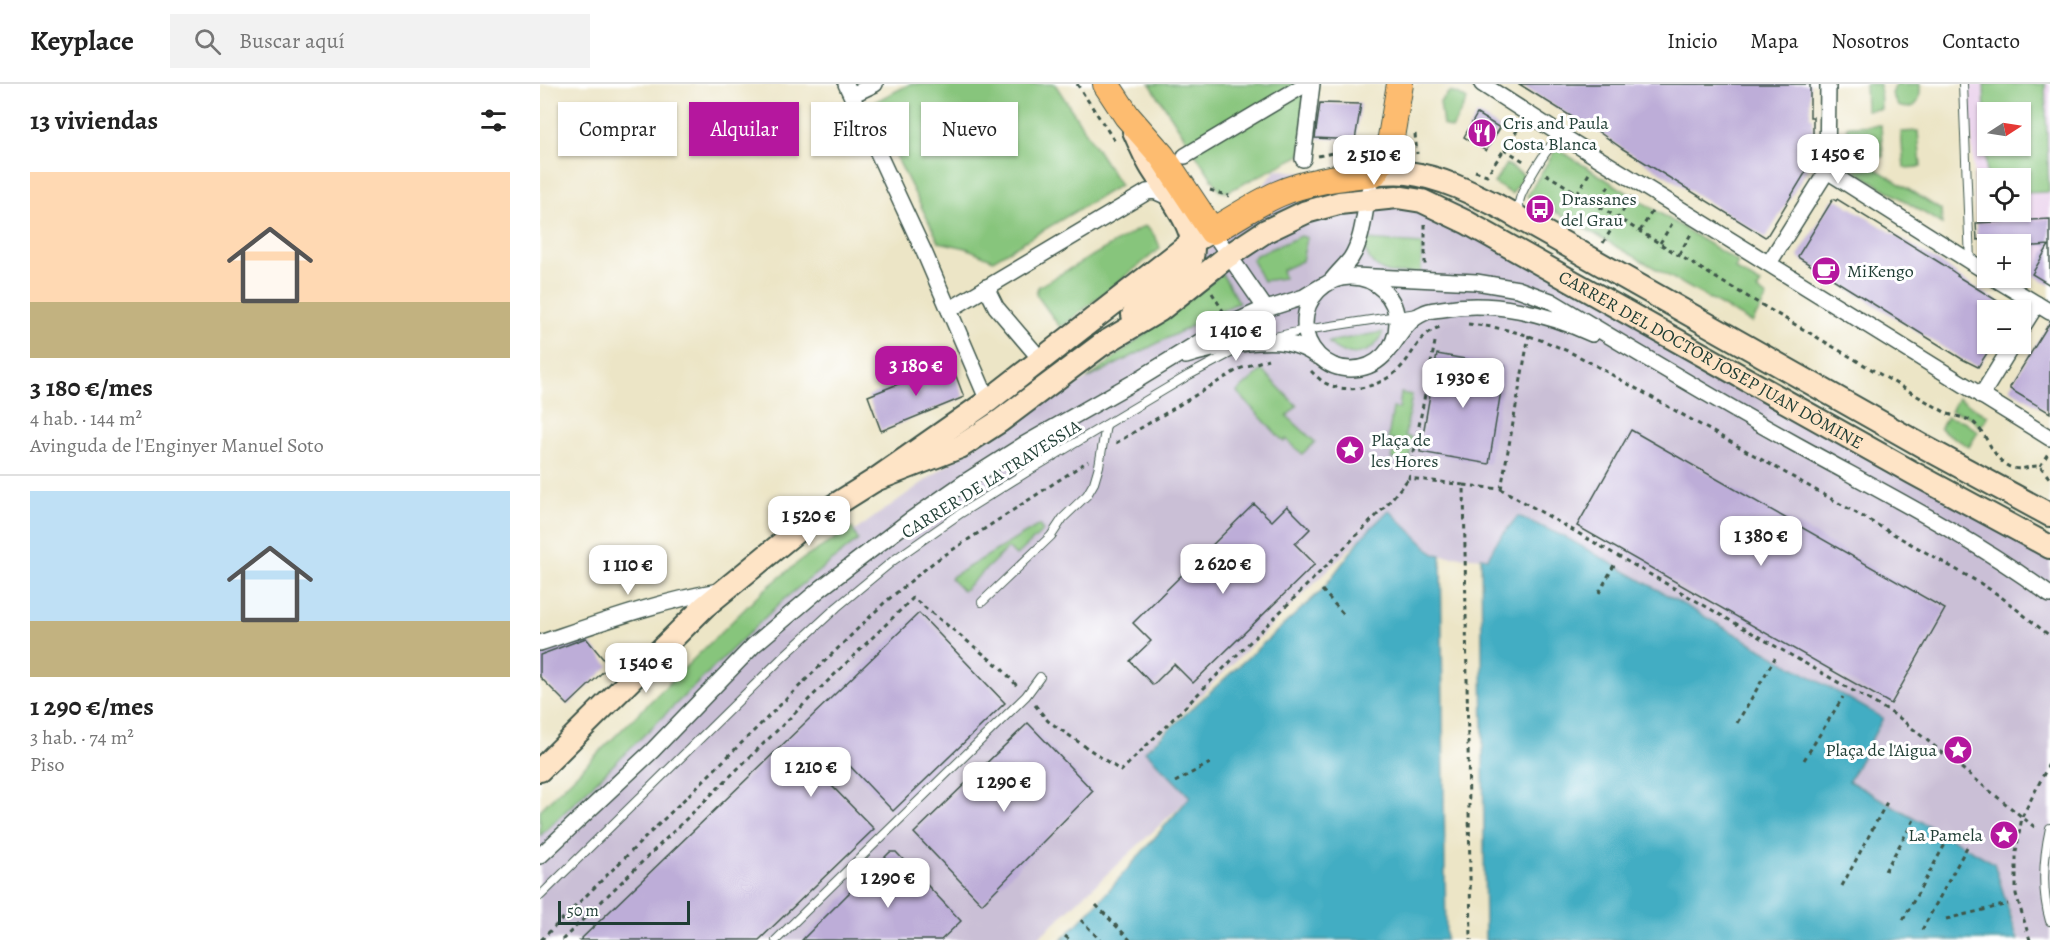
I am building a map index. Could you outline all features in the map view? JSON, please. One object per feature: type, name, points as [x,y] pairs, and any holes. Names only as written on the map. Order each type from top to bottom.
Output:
[{"type":"main road","points":[[1106,84],[1127,116],[1162,156],[1202,236]]},
{"type":"main road","points":[[1400,84],[1384,165],[1403,193],[1412,198]]},
{"type":"main road","points":[[1127,116],[1150,165],[1185,221],[1202,236]]},
{"type":"main road","points":[[540,770],[704,607],[807,522],[876,480],[988,401],[1202,236],[1292,189],[1384,165]]},
{"type":"main road","name":"CARRER DEL DOCTOR JOSEP JUAN DÒMINE","points":[[1384,165],[1462,188],[1524,220],[1853,408],[2050,515]]},
{"type":"main road","name":"CARRER DEL DOCTOR JOSEP JUAN DÒMINE","points":[[1101,345],[1160,310],[1228,256],[1266,231],[1306,212],[1339,203],[1367,199],[1412,198],[1466,222],[1913,473],[2050,547]]},
{"type":"main road","points":[[876,480],[960,447],[1000,421],[1101,345],[1151,297],[1187,267],[1202,236]]},
{"type":"street","points":[[875,84],[852,90],[988,401]]},
{"type":"street","points":[[1185,156],[1306,84]]},
{"type":"street","points":[[1303,159],[1312,84]]},
{"type":"street","points":[[1482,84],[2050,438]]},
{"type":"street","points":[[1769,263],[1827,171],[1828,84]]},
{"type":"street","points":[[1320,358],[1310,345],[1305,330],[1305,314],[1311,298],[1352,256],[1361,231],[1369,186],[1384,165]]},
{"type":"street","points":[[1827,171],[1977,266]]},
{"type":"street","points":[[949,309],[1147,192],[1154,191],[1172,199]]},
{"type":"street","points":[[1202,236],[1228,256],[1266,309]]},
{"type":"street","points":[[540,856],[652,751],[754,645],[873,548],[968,480],[1023,446],[1224,327],[1266,309],[1304,297],[1342,277],[1354,276],[1370,280],[1383,288],[1392,300],[1397,315],[1397,331],[1392,346]]},
{"type":"street","name":"CARRER DEL DOCTOR JOSEP JUAN DÒMINE","points":[[1354,276],[1476,282],[1518,289],[1551,301],[2000,560],[2050,595]]},
{"type":"street","points":[[986,287],[996,307],[1042,361]]},
{"type":"street","points":[[2010,288],[2043,308],[2031,320]]},
{"type":"street","name":"CARRER DEL DOCTOR JOSEP JUAN DÒMINE","points":[[1425,312],[1478,306],[1507,308],[1541,316],[1588,332],[1673,373]]},
{"type":"street","points":[[1155,368],[1206,350],[1248,344],[1286,343],[1309,351],[1332,365],[1345,369],[1359,369],[1383,357],[1412,320],[1425,312]]},
{"type":"street","points":[[1982,396],[2007,354]]},
{"type":"street","points":[[540,643],[656,604],[726,589]]},
{"type":"lane","points":[[1963,84],[1970,262]]},
{"type":"lane","points":[[1524,220],[1519,205],[1521,195],[1549,146],[1555,141],[1569,140]]},
{"type":"lane","name":"CARRER DE LA TRAVESSIA","points":[[540,896],[785,655],[845,600],[894,560],[961,513],[1189,375],[1248,344],[1305,330],[1425,312]]},
{"type":"lane","points":[[982,602],[1051,536],[1063,518],[1087,495],[1094,483],[1106,425]]},
{"type":"lane","points":[[776,940],[1026,696],[1040,677]]},
{"type":"lane","points":[[2050,828],[2044,859],[2043,883],[2050,921]]},
{"type":"path","points":[[1466,168],[1486,175],[1524,120]]},
{"type":"path","points":[[1504,149],[1532,166]]},
{"type":"path","points":[[1577,193],[1593,168]]},
{"type":"path","points":[[1541,171],[1678,255],[1948,414],[1971,421],[2007,466],[2014,469],[2040,466],[2050,451]]},
{"type":"path","points":[[1597,206],[1612,180]]},
{"type":"path","points":[[1603,243],[1634,193]]},
{"type":"path","points":[[1640,231],[1655,206]]},
{"type":"path","points":[[1659,243],[1675,219]]},
{"type":"path","points":[[1425,222],[1425,273]]},
{"type":"path","points":[[1678,255],[1694,230]]},
{"type":"path","points":[[1459,324],[1502,328],[1529,334],[1584,358],[1980,583],[2050,636]]},
{"type":"path","points":[[1310,371],[1325,383],[1338,387],[1351,389],[1368,386],[1388,378],[1400,368],[1424,336],[1443,327]]},
{"type":"path","points":[[1501,489],[1529,334]]},
{"type":"path","points":[[562,940],[913,598],[1001,668],[1048,721],[1121,771],[1384,508],[1409,478],[1435,342]]},
{"type":"path","points":[[541,940],[892,596],[934,562],[1102,451],[1239,369],[1275,357]]},
{"type":"path","points":[[2040,466],[2050,478]]},
{"type":"path","points":[[1409,478],[1501,489],[1897,716],[2048,838]]},
{"type":"path","points":[[1464,485],[1471,940]]},
{"type":"path","points":[[1599,593],[1614,565]]},
{"type":"path","points":[[1323,590],[1345,616]]},
{"type":"path","points":[[1737,723],[1775,658]]},
{"type":"path","points":[[1804,760],[1843,697]]},
{"type":"path","points":[[2030,940],[2016,894],[2016,852],[2022,817],[2050,762]]},
{"type":"path","points":[[1175,782],[1210,763]]},
{"type":"path","points":[[1842,886],[1887,802]]},
{"type":"path","points":[[1885,871],[1915,818]]},
{"type":"path","points":[[1903,920],[1948,837]]},
{"type":"path","points":[[1922,930],[1967,847]]},
{"type":"path","points":[[1946,919],[2008,904]]},
{"type":"path","points":[[1096,905],[1130,940]]},
{"type":"path","points":[[1081,920],[1100,940]]},
{"type":"path","points":[[1065,936],[1070,940]]},
{"type":"shaded area","points":[[1969,84],[2050,84],[2050,285],[2031,273],[2031,234],[1977,234],[1977,240]]},
{"type":"shaded area","points":[[1277,169],[1437,193],[1586,290],[2050,556],[2050,940],[2019,940],[2008,904],[1849,781],[1882,718],[1567,538],[1519,516],[1496,543],[1488,558],[1434,555],[1389,510],[1145,750],[1190,797],[1036,940],[540,940],[540,826],[807,565],[995,431],[1110,366]]},
{"type":"green space","points":[[910,84],[1055,84],[1120,185],[993,260],[966,248],[939,242],[896,156],[909,156],[909,102],[874,102]]},
{"type":"green space","points":[[1150,84],[1305,84],[1301,155],[1227,192],[1220,191]]},
{"type":"green space","points":[[1865,84],[1880,84],[1881,109],[1866,110]]},
{"type":"green space","points":[[1896,84],[1920,84],[1920,95],[1914,106],[1898,106],[1892,94]]},
{"type":"green space","points":[[1984,84],[2045,84],[2049,192],[2031,193],[2031,168],[1986,168],[1986,156],[2031,156],[2031,102],[1985,102]]},
{"type":"green space","points":[[1449,92],[1458,94],[1467,100],[1452,129],[1443,125],[1440,102]]},
{"type":"green space","points":[[1881,125],[1883,157],[1849,159],[1847,126]]},
{"type":"green space","points":[[1918,131],[1921,167],[1904,168],[1901,132]]},
{"type":"green space","points":[[1559,150],[1738,262],[1735,269],[1761,284],[1757,290],[1767,297],[1752,323],[1527,196],[1554,152]]},
{"type":"green space","points":[[1506,164],[1524,175],[1512,194],[1494,183]]},
{"type":"green space","points":[[1873,167],[1941,210],[1942,224],[1854,170]]},
{"type":"green space","points":[[1144,226],[1154,236],[1160,249],[1064,325],[1059,326],[1036,294],[1038,287]]},
{"type":"green space","points":[[1301,236],[1307,238],[1302,261],[1282,270],[1284,278],[1263,281],[1252,260],[1256,255]]},
{"type":"green space","points":[[1366,240],[1422,244],[1421,272],[1399,274],[1380,269],[1368,256]]},
{"type":"green space","points":[[1222,274],[1239,302],[1087,379]]},
{"type":"green space","points":[[1383,332],[1373,346],[1359,353],[1343,352],[1328,342]]},
{"type":"green space","points":[[1262,370],[1297,406],[1287,416],[1315,442],[1302,454],[1286,439],[1284,442],[1237,392]]},
{"type":"green space","points":[[1401,393],[1412,395],[1405,436],[1413,438],[1409,461],[1392,459],[1395,440],[1388,439],[1393,408],[1399,409]]},
{"type":"green space","points":[[1958,398],[1988,416],[1981,427],[1967,415],[1951,411]]},
{"type":"green space","points":[[1947,417],[1964,421],[1978,432],[1969,447],[1940,429]]},
{"type":"green space","points":[[1039,525],[1043,531],[1016,556],[1008,548],[963,591],[950,578]]},
{"type":"green space","points":[[852,528],[858,540],[783,600],[540,836],[540,810],[763,591],[801,560]]},
{"type":"water","points":[[1389,510],[1434,554],[1441,555],[1446,940],[1061,940],[1096,905],[1190,797],[1145,751],[1322,590],[1363,536]]},
{"type":"water","points":[[1518,516],[1567,538],[1883,718],[1849,781],[1994,863],[2018,940],[1485,940],[1481,557],[1488,558],[1496,543]]},
{"type":"building","points":[[1519,84],[1810,84],[1813,160],[1765,237],[1623,149],[1586,123],[1585,125]]},
{"type":"building","points":[[1320,103],[1361,104],[1355,140],[1315,138]]},
{"type":"building","name":"Cris and Paula Costa Blanca","points":[[1477,114],[1500,128],[1486,151],[1464,137]]},
{"type":"building","points":[[1833,199],[1836,201],[1837,199],[1996,300],[1977,300],[1977,354],[1986,354],[1978,367],[1962,359],[1798,256]]},
{"type":"building","points":[[2050,219],[2050,285],[2032,274],[2049,245],[2031,246],[2031,234],[1977,234],[1977,240],[1976,223],[2031,222],[2031,220]]},
{"type":"building","points":[[2050,322],[2050,413],[2010,389]]},
{"type":"building","points":[[1437,354],[1505,366],[1489,464],[1420,452]]},
{"type":"building","points":[[951,363],[964,397],[881,431],[868,396]]},
{"type":"building","points":[[1631,430],[1945,609],[1891,704],[1577,526]]},
{"type":"building","points":[[1254,504],[1272,521],[1287,506],[1310,529],[1295,544],[1315,564],[1193,683],[1174,664],[1153,685],[1130,661],[1151,641],[1133,623]]},
{"type":"building","points":[[919,613],[1005,703],[893,811],[850,766],[831,785],[874,829],[759,940],[580,940]]},
{"type":"building","points":[[586,638],[609,666],[568,705],[540,677],[540,655]]},
{"type":"building","points":[[1028,723],[1093,791],[982,904],[914,833]]},
{"type":"building","points":[[890,852],[896,852],[961,921],[941,940],[802,940]]},
{"type":"place","name":"Cris and Paula Costa Blanca","points":[[1482,133]]},
{"type":"place","name":"Drassanes del Grau","points":[[1540,209]]},
{"type":"place","name":"MiKengo","points":[[1826,271]]},
{"type":"place","name":"Plaça de les Hores","points":[[1350,450]]},
{"type":"place","name":"Plaça de l'Aigua","points":[[1958,750]]},
{"type":"place","name":"La Pamela","points":[[2004,835]]}]
